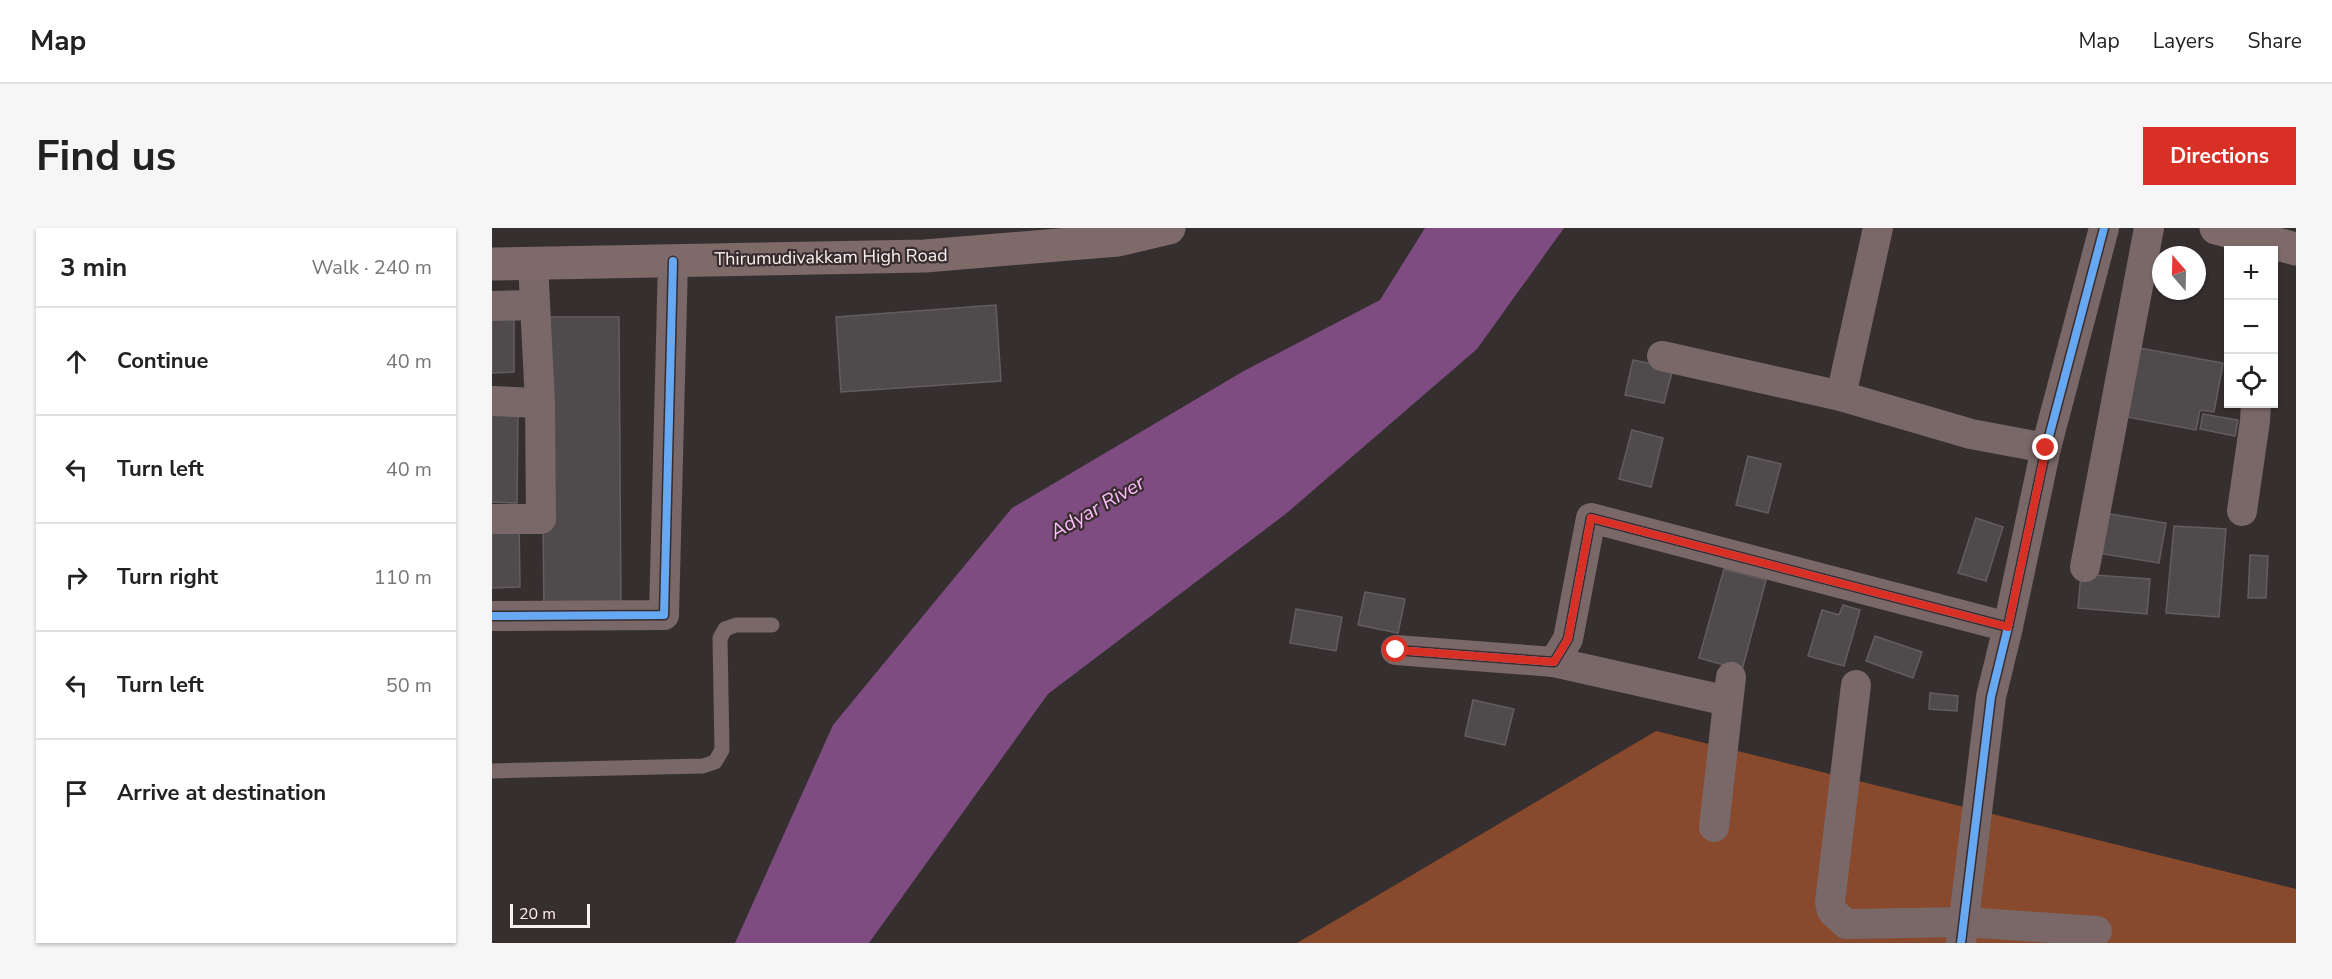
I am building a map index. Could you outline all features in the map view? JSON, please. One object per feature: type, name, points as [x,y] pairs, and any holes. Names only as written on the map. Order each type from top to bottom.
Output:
[{"type":"main road","name":"Thirumudivakkam High Road","points":[[492,264],[925,256],[1118,240],[1169,228]]},
{"type":"main road","points":[[2216,228],[2258,245],[2296,249]]},
{"type":"street","points":[[1841,396],[1878,228]]},
{"type":"street","points":[[1963,932],[1991,697],[2046,448],[2104,228]]},
{"type":"street","points":[[2085,567],[2149,228]]},
{"type":"street","points":[[492,616],[664,615],[673,261]]},
{"type":"street","points":[[492,519],[541,519],[540,403],[533,263]]},
{"type":"street","points":[[492,306],[535,305]]},
{"type":"street","points":[[1662,356],[1841,396],[1971,434],[2046,448]]},
{"type":"street","points":[[492,401],[540,403]]},
{"type":"street","points":[[2242,511],[2256,408]]},
{"type":"street","points":[[1554,662],[1568,639],[1591,518],[2008,627]]},
{"type":"street","points":[[1396,650],[1554,662],[1729,689],[1714,827]]},
{"type":"street","points":[[1856,685],[1830,902],[1832,911],[1846,924],[1963,932],[2097,931]]},
{"type":"lane","points":[[492,771],[703,766],[715,762],[723,750],[720,638],[725,629],[736,625],[772,625]]},
{"type":"shaded area","points":[[1656,731],[2296,889],[2296,943],[1297,943]]},
{"type":"water","name":"Adyar River","points":[[1425,228],[1564,228],[1477,349],[1288,512],[1048,694],[869,943],[735,943],[833,725],[1012,508],[1242,372],[1380,300]]},
{"type":"building","points":[[996,305],[1001,381],[841,392],[836,317]]},
{"type":"building","points":[[514,311],[514,372],[492,373],[492,314]]},
{"type":"building","points":[[541,317],[619,317],[621,613],[544,614]]},
{"type":"building","points":[[2134,347],[2223,363],[2214,412],[2200,410],[2196,430],[2121,416]]},
{"type":"building","points":[[1633,360],[1673,368],[1664,403],[1625,395]]},
{"type":"building","points":[[492,413],[518,413],[517,503],[492,502]]},
{"type":"building","points":[[2203,414],[2238,420],[2235,436],[2200,429]]},
{"type":"building","points":[[1632,430],[1663,438],[1651,487],[1619,479]]},
{"type":"building","points":[[1748,456],[1781,464],[1768,513],[1736,505]]},
{"type":"building","points":[[2098,512],[2166,523],[2159,563],[2091,552]]},
{"type":"building","points":[[1976,518],[2003,527],[1986,581],[1958,573]]},
{"type":"building","points":[[492,519],[519,519],[520,587],[492,588]]},
{"type":"building","points":[[2174,526],[2226,529],[2219,617],[2166,613]]},
{"type":"building","points":[[2250,555],[2268,556],[2266,598],[2248,598]]},
{"type":"building","points":[[1724,569],[1766,580],[1742,670],[1699,658]]},
{"type":"building","points":[[2081,574],[2150,579],[2147,614],[2078,608]]},
{"type":"building","points":[[1365,592],[1405,599],[1398,633],[1358,625]]},
{"type":"building","points":[[1843,605],[1860,610],[1844,666],[1808,656],[1822,610],[1839,615]]},
{"type":"building","points":[[1296,609],[1342,617],[1336,651],[1290,643]]},
{"type":"building","points":[[1875,636],[1922,652],[1913,678],[1866,661]]},
{"type":"building","points":[[1930,693],[1958,696],[1957,711],[1929,709]]},
{"type":"building","points":[[1473,700],[1514,709],[1505,745],[1465,736]]},
{"type":"cycle path","points":[[1961,943],[1991,697],[2046,448],[2104,228]]},
{"type":"cycle path","points":[[492,616],[664,615],[673,261]]},
{"type":"cycle path","points":[[1396,650],[1554,662],[1568,639],[1591,518],[2008,627]]},
{"type":"route","points":[[1396,650],[1554,662],[1568,639],[1591,518],[2008,627],[2046,448]]}]
